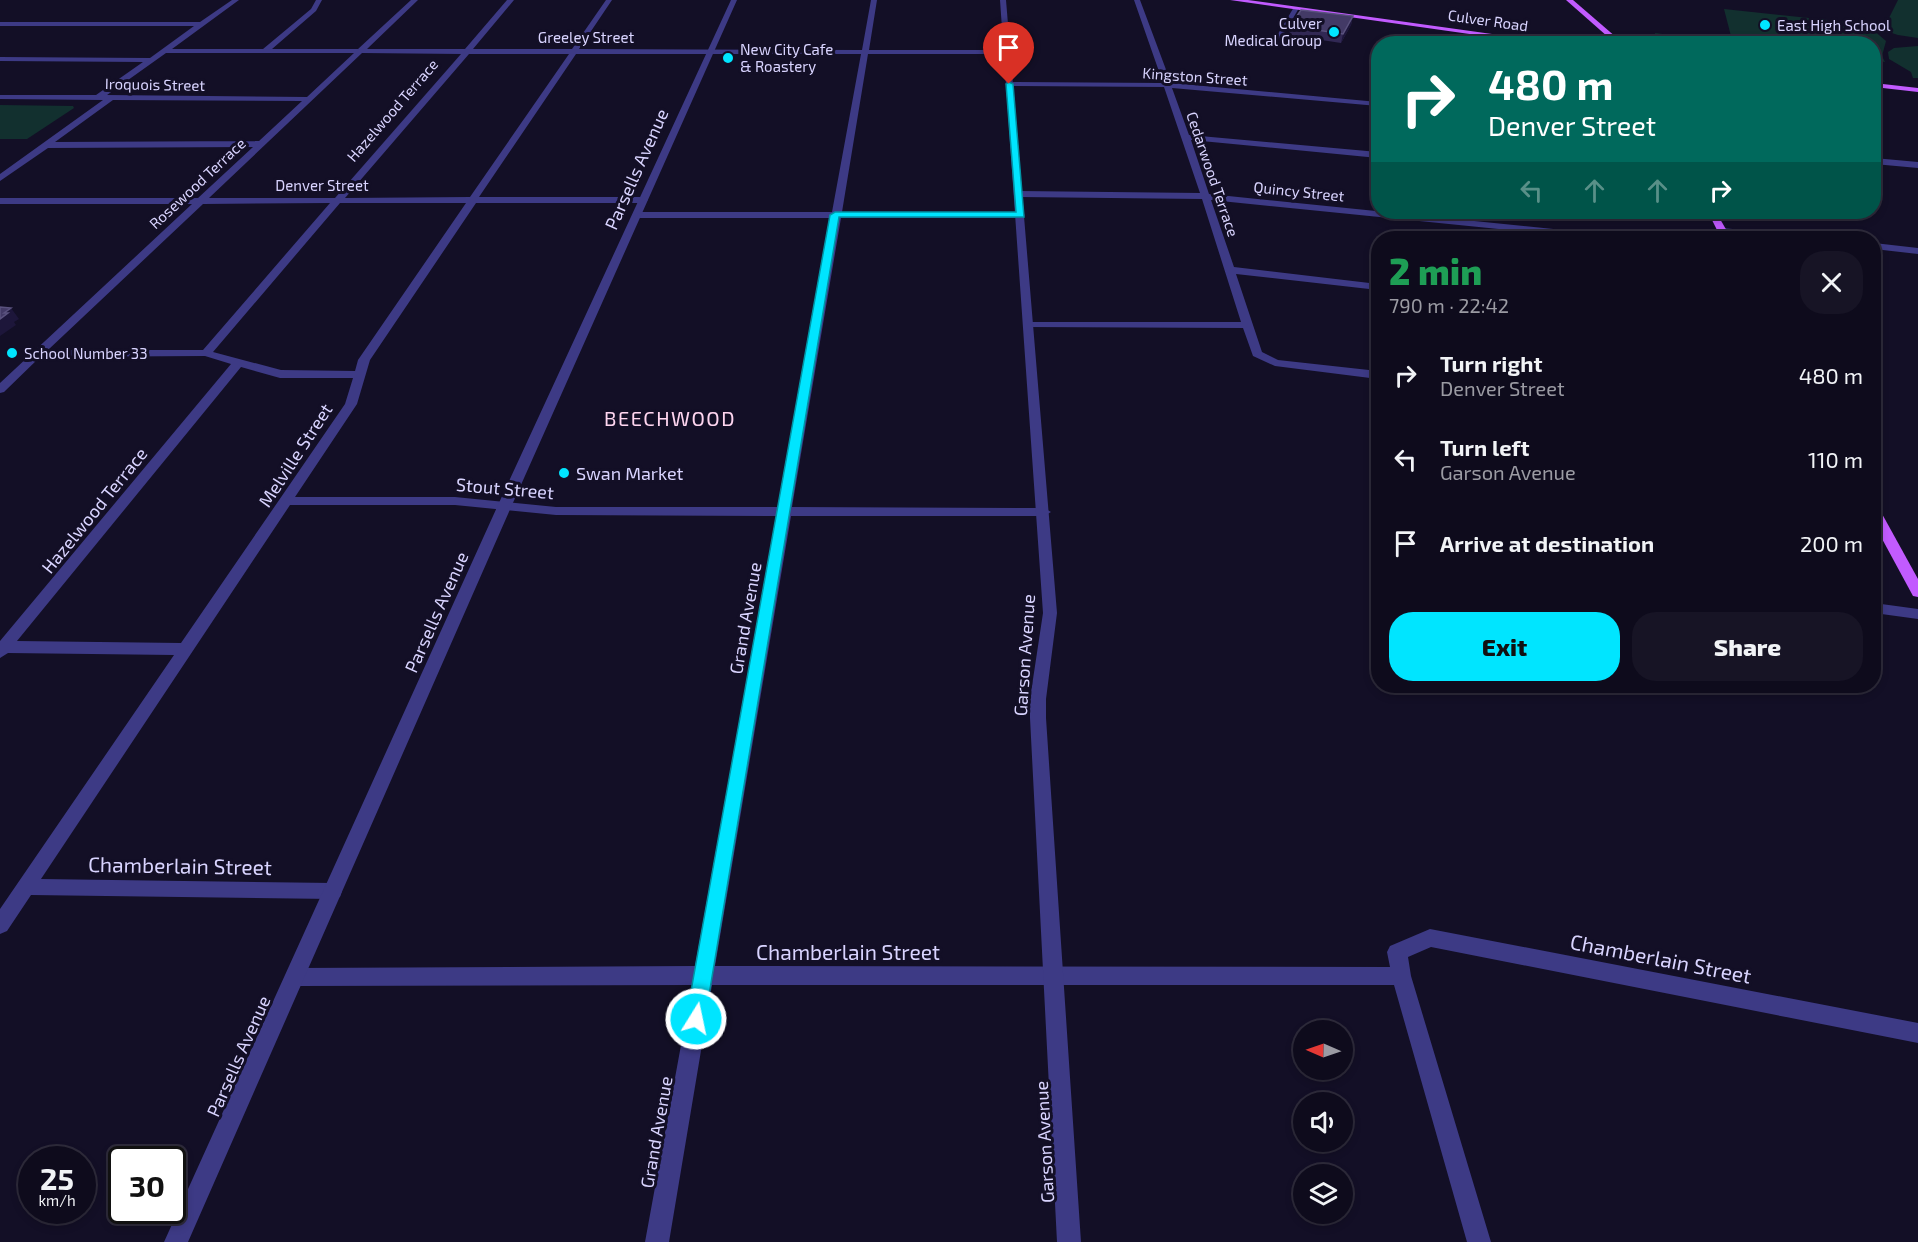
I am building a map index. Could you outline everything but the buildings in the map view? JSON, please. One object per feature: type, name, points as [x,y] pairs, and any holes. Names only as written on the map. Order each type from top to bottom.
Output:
[{"type":"main road","name":"Culver Road","points":[[1233,0],[1500,36]]},
{"type":"main road","points":[[1569,0],[1612,36]]},
{"type":"main road","points":[[1881,86],[1918,90]]},
{"type":"main road","points":[[1881,524],[1913,574],[1918,592]]},
{"type":"street","points":[[99,97],[236,0]]},
{"type":"street","points":[[265,51],[314,10],[319,0]]},
{"type":"street","name":"Rosewood Terrace","points":[[0,389],[415,0]]},
{"type":"street","name":"Hazelwood Terrace","points":[[206,353],[465,51],[512,0]]},
{"type":"street","name":"Melville Street","points":[[0,925],[351,404],[364,360],[609,0]]},
{"type":"street","name":"Parsells Avenue","points":[[176,1242],[504,505],[734,0]]},
{"type":"street","name":"Grand Avenue","points":[[657,1242],[874,0]]},
{"type":"street","name":"Garson Avenue","points":[[1003,0],[1050,613],[1038,699],[1069,1242]]},
{"type":"street","name":"Cedarwood Terrace","points":[[1137,0],[1186,137],[1247,325],[1260,357],[1275,363],[1371,374]]},
{"type":"street","points":[[1278,37],[1296,9]]},
{"type":"street","points":[[0,24],[202,24]]},
{"type":"street","name":"Greeley Street","points":[[166,51],[1007,52]]},
{"type":"street","points":[[0,59],[153,60]]},
{"type":"street","name":"Kingston Street","points":[[1009,84],[1166,85],[1371,103]]},
{"type":"street","name":"Iroquois Street","points":[[0,97],[310,99]]},
{"type":"street","points":[[0,178],[111,98]]},
{"type":"street","points":[[1186,137],[1371,154]]},
{"type":"street","points":[[47,145],[260,144]]},
{"type":"street","points":[[1881,162],[1918,165]]},
{"type":"street","name":"Quincy Street","points":[[1019,194],[1204,196],[1371,213]]},
{"type":"street","name":"Denver Street","points":[[0,201],[472,200],[835,215],[1020,215]]},
{"type":"street","name":"Quincy Street","points":[[1427,219],[1544,231]]},
{"type":"street","points":[[1881,247],[1918,251]]},
{"type":"street","points":[[1229,270],[1371,286]]},
{"type":"street","points":[[1029,325],[1247,325]]},
{"type":"street","points":[[36,354],[206,353],[280,374],[358,375]]},
{"type":"street","name":"Hazelwood Terrace","points":[[2,650],[239,362]]},
{"type":"street","name":"Stout Street","points":[[287,501],[454,501],[556,511],[1044,512]]},
{"type":"street","points":[[1881,609],[1918,614]]},
{"type":"street","points":[[2,650],[186,650]]},
{"type":"street","name":"Chamberlain Street","points":[[25,887],[333,891]]},
{"type":"street","name":"Chamberlain Street","points":[[295,977],[1054,974],[1401,976],[1398,952],[1430,938],[1918,1033]]},
{"type":"street","points":[[1401,976],[1479,1242]]},
{"type":"green space","points":[[1898,0],[1918,0],[1918,38],[1883,30]]},
{"type":"green space","points":[[1724,9],[1866,24],[1880,36],[1731,36]]},
{"type":"green space","points":[[1655,33],[1678,36],[1656,36]]},
{"type":"green space","points":[[1881,37],[1886,41],[1882,56],[1885,62],[1881,61]]},
{"type":"green space","points":[[1918,46],[1918,78],[1913,78],[1911,72],[1889,59],[1888,52],[1894,48]]},
{"type":"green space","points":[[0,105],[73,106],[74,108],[27,139],[0,139]]},
{"type":"place","name":"East High School","points":[[1765,25]]},
{"type":"place","name":"Culver Medical Group","points":[[1334,32]]},
{"type":"place","name":"New City Cafe & Roastery","points":[[728,58]]},
{"type":"place","name":"School Number 33","points":[[12,353]]},
{"type":"place","name":"Swan Market","points":[[564,473]]},
{"type":"district","name":"BEECHWOOD","points":[[670,418]]},
{"type":"route","points":[[696,1019],[835,215],[1020,215],[1009,84]]}]
